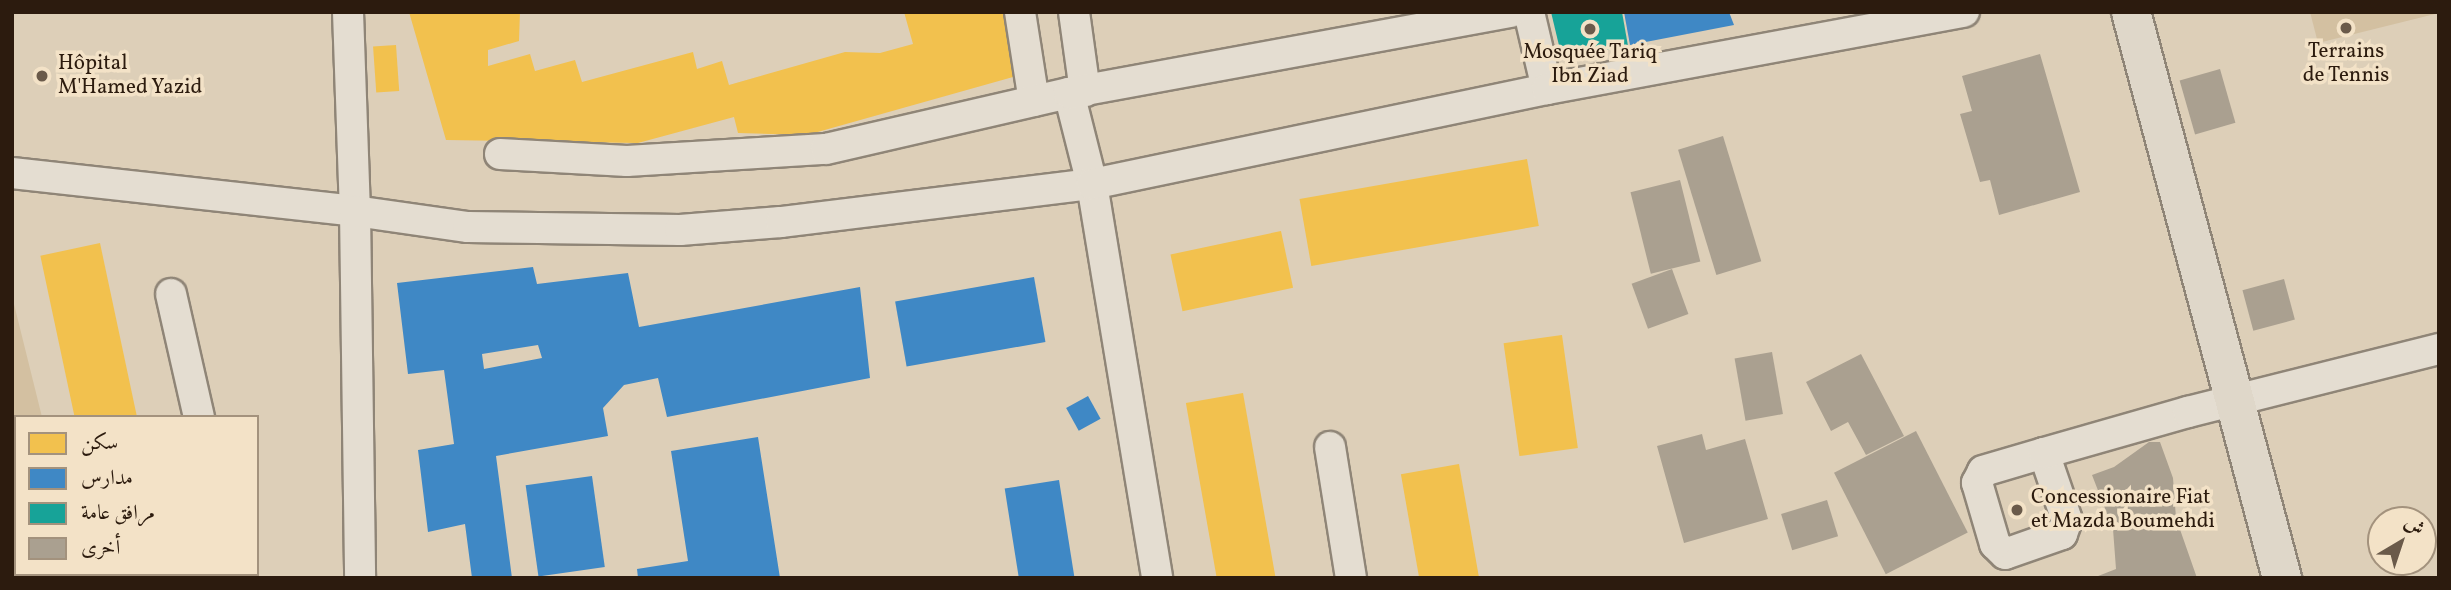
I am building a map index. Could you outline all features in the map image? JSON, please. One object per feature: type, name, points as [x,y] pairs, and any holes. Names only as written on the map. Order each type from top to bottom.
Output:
[{"type":"main road","points":[[2131,12],[2282,578]]},
{"type":"street","points":[[348,12],[355,211],[360,578]]},
{"type":"street","points":[[1020,12],[1034,100]]},
{"type":"street","points":[[1074,12],[1077,92],[1157,578]]},
{"type":"street","points":[[500,154],[627,161],[826,149],[1034,100],[1512,12]]},
{"type":"street","points":[[1529,12],[1547,89]]},
{"type":"street","points":[[12,173],[355,211],[468,227],[680,230],[781,222],[1093,184],[1547,89],[1964,12]]},
{"type":"street","points":[[172,294],[199,415]]},
{"type":"street","points":[[2044,453],[2233,400],[2439,349]]},
{"type":"street","points":[[1330,447],[1351,578]]},
{"type":"shaded area","name":"Terrains de Tennis","points":[[2310,12],[2439,12],[2439,13],[2318,43]]},
{"type":"shaded area","points":[[12,296],[42,415],[14,415],[12,476]]},
{"type":"building: سكن","points":[[409,12],[520,12],[519,41],[488,50],[488,66],[530,54],[535,71],[575,60],[582,82],[693,52],[697,69],[722,61],[729,85],[845,52],[880,53],[913,44],[904,12],[1013,12],[1013,77],[807,135],[738,133],[734,117],[638,143],[446,140]]},
{"type":"building: سكن","points":[[396,45],[399,91],[376,92],[373,47]]},
{"type":"building: سكن","points":[[1527,159],[1539,226],[1311,266],[1300,199]]},
{"type":"building: سكن","points":[[1281,231],[1293,288],[1183,311],[1170,254]]},
{"type":"building: سكن","points":[[100,243],[137,415],[74,415],[40,256]]},
{"type":"building: سكن","points":[[1562,335],[1578,448],[1519,456],[1504,343]]},
{"type":"building: سكن","points":[[1243,393],[1276,578],[1217,578],[1186,403]]},
{"type":"building: سكن","points":[[1459,464],[1479,578],[1419,578],[1401,474]]},
{"type":"building: سكن","points":[[109,576],[172,576],[172,578]]},
{"type":"building: مدارس","points":[[1624,12],[1729,12],[1734,25],[1630,45]]},
{"type":"building: مدارس","points":[[533,267],[537,284],[628,273],[639,327],[860,287],[870,378],[667,417],[658,378],[624,385],[603,408],[608,436],[496,456],[512,578],[472,578],[465,524],[428,532],[418,450],[454,444],[444,370],[408,374],[397,283]],"holes":[[[538,345],[542,358],[484,369],[482,354]]]},
{"type":"building: مدارس","points":[[1034,277],[1045,342],[907,366],[895,301]]},
{"type":"building: مدارس","points":[[1088,396],[1101,419],[1079,431],[1066,408]]},
{"type":"building: مدارس","points":[[758,437],[780,578],[638,578],[637,569],[688,561],[671,451]]},
{"type":"building: مدارس","points":[[592,476],[605,567],[538,576],[526,485]]},
{"type":"building: مدارس","points":[[1059,480],[1074,578],[1019,578],[1005,489]]},
{"type":"building: مرافق عامة","name":"Mosquée Tariq Ibn Ziad","points":[[1551,12],[1622,12],[1628,46],[1562,58]]},
{"type":"building: أخرى","points":[[2040,54],[2080,192],[1999,215],[1990,180],[1980,182],[1960,114],[1972,111],[1962,76]]},
{"type":"building: أخرى","points":[[2220,69],[2235,123],[2195,134],[2180,81]]},
{"type":"building: أخرى","points":[[1723,136],[1761,261],[1716,275],[1678,150]]},
{"type":"building: أخرى","points":[[1680,180],[1700,262],[1651,274],[1631,192]]},
{"type":"building: أخرى","points":[[1672,269],[1688,314],[1648,329],[1632,284]]},
{"type":"building: أخرى","points":[[2284,279],[2295,320],[2253,331],[2242,290]]},
{"type":"building: أخرى","points":[[1772,352],[1783,414],[1746,421],[1735,359]]},
{"type":"building: أخرى","points":[[1861,354],[1904,436],[1866,455],[1848,422],[1831,431],[1806,382]]},
{"type":"building: أخرى","points":[[1916,431],[1968,533],[1886,574],[1834,473]]},
{"type":"building: أخرى","points":[[1702,434],[1706,450],[1745,439],[1768,519],[1684,543],[1657,446]]},
{"type":"building: أخرى","points":[[2149,442],[2160,442],[2173,478],[2176,518],[2197,578],[2093,578],[2116,569],[2113,529],[2092,475],[2114,467]]},
{"type":"building: أخرى","points":[[1827,500],[1838,536],[1792,550],[1781,514]]},
{"type":"place","name":"Terrains de Tennis","points":[[2346,28]]},
{"type":"place","name":"Mosquée Tariq Ibn Ziad","points":[[1590,29]]},
{"type":"place","name":"Hôpital M'Hamed Yazid","points":[[42,76]]},
{"type":"place","name":"Concessionaire Fiat et Mazda Boumehdi","points":[[2017,510]]}]
